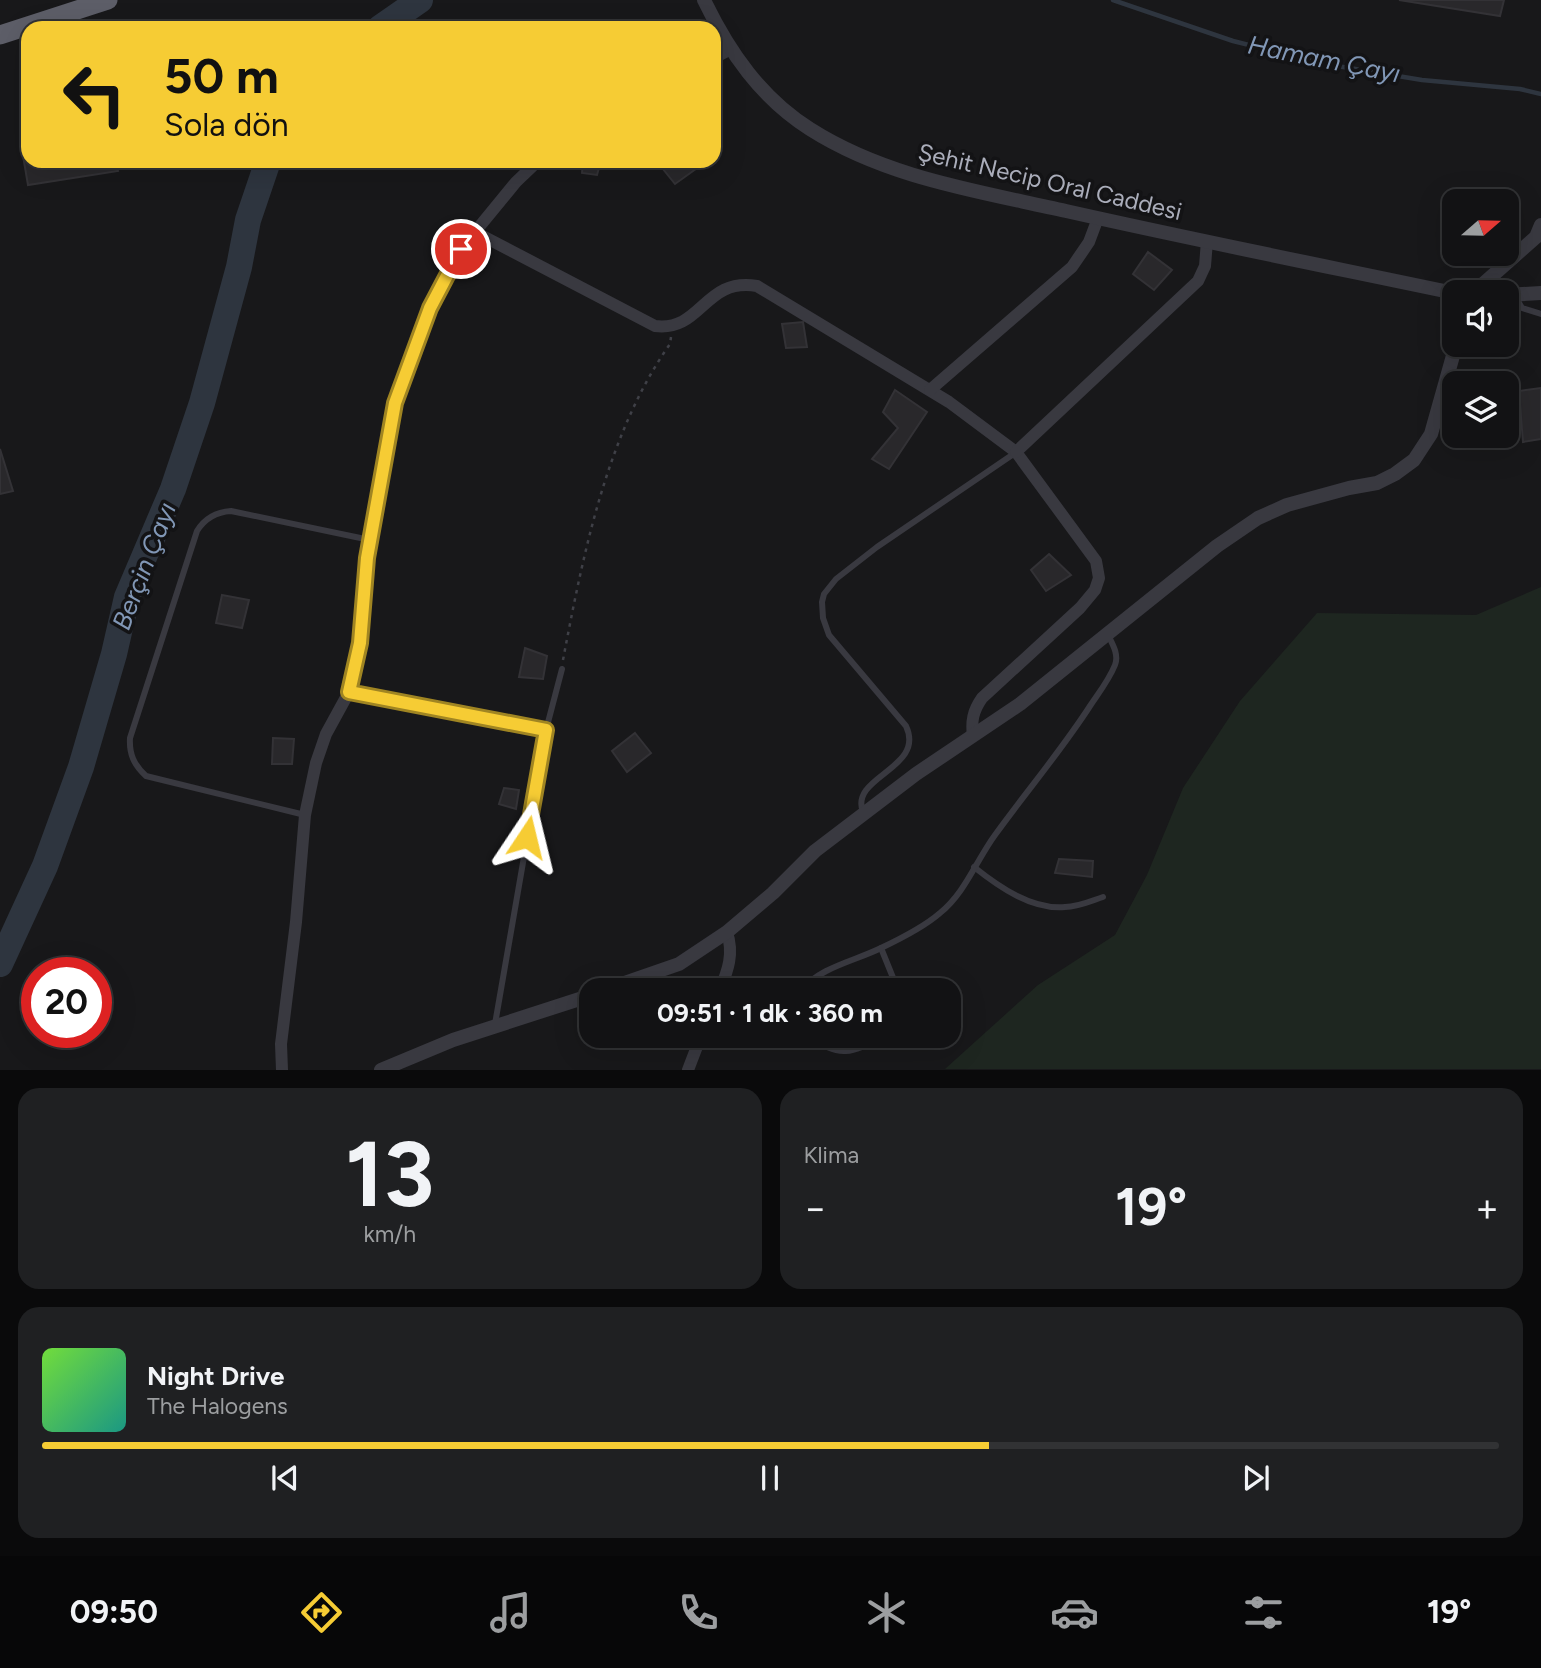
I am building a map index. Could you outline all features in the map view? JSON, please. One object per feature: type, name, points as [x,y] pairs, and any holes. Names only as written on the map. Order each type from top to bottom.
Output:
[{"type":"highway","points":[[43,21],[108,0]]},
{"type":"highway","points":[[0,35],[21,28]]},
{"type":"street","name":"Şehit Necip Oral Caddesi","points":[[704,0],[715,21]]},
{"type":"street","name":"Şehit Necip Oral Caddesi","points":[[721,31],[753,80],[778,104],[810,129],[855,154],[900,172],[1098,218],[1442,290]]},
{"type":"street","points":[[721,55],[731,50]]},
{"type":"street","points":[[282,1069],[281,1044],[296,922],[305,815],[316,763],[326,734],[349,692],[360,643],[370,540],[395,403],[430,308],[461,249],[531,168]]},
{"type":"street","points":[[930,390],[1072,267],[1089,242],[1098,218]]},
{"type":"street","points":[[1488,280],[1536,237],[1541,225]]},
{"type":"street","points":[[475,232],[655,327],[672,327],[686,321],[723,289],[741,285],[757,286],[930,390],[968,415],[1016,453],[1096,561],[1099,578],[1095,590],[1080,608],[982,698],[973,713],[973,736]]},
{"type":"street","points":[[1016,453],[1198,281],[1206,258],[1206,241]]},
{"type":"street","points":[[1519,294],[1541,293]]},
{"type":"street","points":[[639,978],[679,964],[727,932],[773,893],[815,850],[916,774],[1020,704],[1217,546],[1258,518],[1287,505],[1377,483],[1414,460],[1431,434],[1453,357]]},
{"type":"street","points":[[725,978],[731,957],[727,932]]},
{"type":"street","points":[[381,1069],[453,1040],[579,999]]},
{"type":"street","points":[[688,1069],[696,1048]]},
{"type":"lane","points":[[1519,304],[1541,314]]},
{"type":"lane","points":[[864,814],[861,806],[867,791],[904,757],[910,736],[906,726],[829,635],[822,610],[824,594],[836,579],[877,547],[1016,453]]},
{"type":"lane","points":[[305,815],[146,776],[134,762],[130,738],[197,531],[205,520],[216,513],[231,511],[370,540]]},
{"type":"lane","points":[[815,978],[881,948],[940,914],[958,894],[994,836],[1069,737],[1115,665],[1115,647],[1108,635]]},
{"type":"lane","points":[[495,1026],[546,730],[562,669]]},
{"type":"lane","points":[[349,692],[546,730]]},
{"type":"lane","points":[[974,867],[1004,889],[1048,906],[1073,906],[1103,897]]},
{"type":"lane","points":[[881,948],[893,978]]},
{"type":"lane","points":[[827,1048],[847,1051],[861,1048]]},
{"type":"path","points":[[562,669],[577,584],[610,469],[631,411],[670,344],[672,327]]},
{"type":"shaded area","points":[[1541,587],[1541,1069],[945,1069],[1038,985],[1115,935],[1147,875],[1183,788],[1240,701],[1317,613],[1476,615]]},
{"type":"building","points":[[1399,0],[1504,0],[1500,16]]},
{"type":"building","points":[[25,168],[117,168],[118,171],[28,185]]},
{"type":"building","points":[[582,168],[599,168],[597,175],[582,173]]},
{"type":"building","points":[[662,168],[697,168],[675,184]]},
{"type":"building","points":[[1148,252],[1172,270],[1154,290],[1133,274]]},
{"type":"building","points":[[803,322],[807,347],[786,348],[782,324]]},
{"type":"building","points":[[1541,388],[1541,439],[1523,442],[1519,391]]},
{"type":"building","points":[[895,390],[927,412],[889,469],[872,459],[898,428],[883,412]]},
{"type":"building","points":[[0,449],[13,491],[0,494]]},
{"type":"building","points":[[1049,554],[1071,575],[1046,591],[1031,570]]},
{"type":"building","points":[[222,595],[249,600],[242,628],[216,623]]},
{"type":"building","points":[[525,648],[547,656],[543,679],[519,677]]},
{"type":"building","points":[[635,733],[651,753],[627,772],[612,751]]},
{"type":"building","points":[[273,738],[294,739],[292,764],[272,764]]},
{"type":"building","points":[[504,788],[519,790],[516,809],[499,804]]},
{"type":"building","points":[[1059,859],[1093,861],[1092,877],[1055,873]]},
{"type":"waterway","name":"Berçin Çayı","points":[[390,21],[420,0]]},
{"type":"waterway","name":"Hamam Çayı","points":[[1113,0],[1233,41],[1325,64],[1422,80],[1520,89],[1541,94]]},
{"type":"waterway","name":"Berçin Çayı","points":[[0,964],[45,866],[81,767],[114,654],[127,597],[173,489],[202,403],[239,267],[248,220],[266,168]]},
{"type":"route","points":[[461,249],[430,308],[395,403],[367,558],[360,643],[349,692],[546,730],[527,837]]}]
